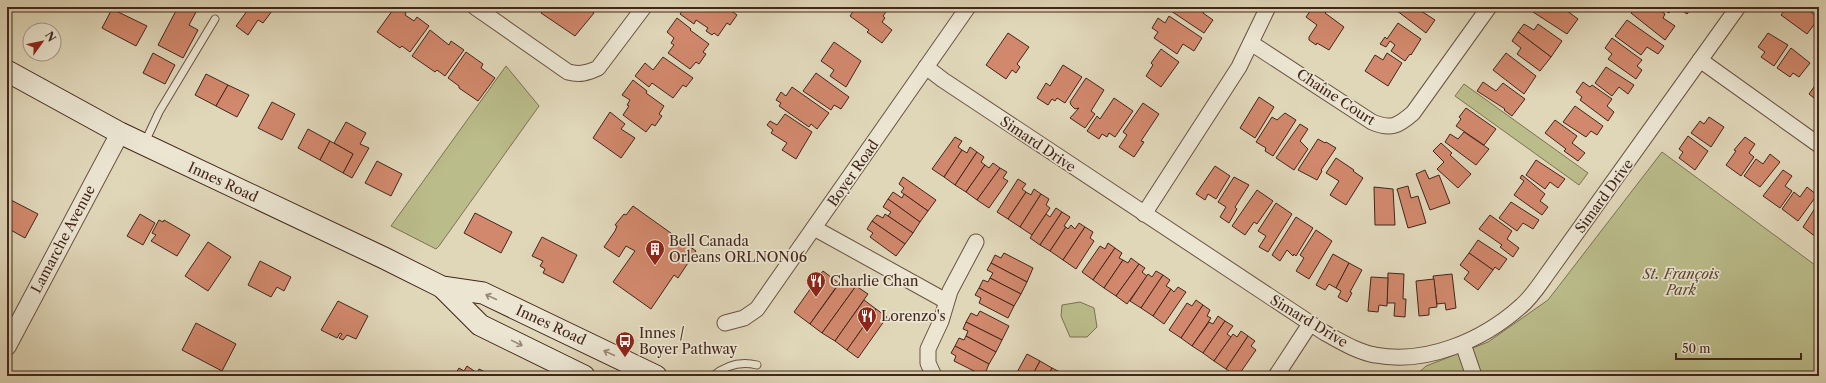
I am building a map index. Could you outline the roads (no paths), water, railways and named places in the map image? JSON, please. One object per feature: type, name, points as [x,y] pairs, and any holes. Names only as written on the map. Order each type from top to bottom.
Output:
[{"type":"main road","name":"Innes Road","points":[[7,71],[120,133],[442,287],[483,293],[656,376]]},
{"type":"main road","name":"Innes Road","points":[[442,287],[480,325],[584,376]]},
{"type":"street","points":[[475,7],[568,72],[578,74],[588,73],[598,68],[644,7]]},
{"type":"street","name":"Boyer Road","points":[[725,323],[744,318],[757,309],[968,7]]},
{"type":"street","points":[[1144,214],[1235,73],[1268,7]]},
{"type":"street","name":"Chaîne Court","points":[[1251,43],[1372,122],[1389,127],[1401,123],[1413,114],[1489,7]]},
{"type":"street","name":"Simard Drive","points":[[926,67],[943,80],[1310,324],[1342,342],[1374,355],[1417,355],[1463,344],[1488,331],[1521,307],[1534,293],[1738,7]]},
{"type":"street","points":[[1700,60],[1819,146]]},
{"type":"street","name":"Lamarche Avenue","points":[[7,346],[120,133]]},
{"type":"street","points":[[814,228],[946,301]]},
{"type":"street","points":[[934,376],[928,363],[928,349],[941,320],[946,301],[976,242]]},
{"type":"street","points":[[1276,376],[1310,324]]},
{"type":"street","points":[[1463,344],[1474,376]]},
{"type":"lane","points":[[143,144],[159,112],[215,19]]},
{"type":"lane","points":[[713,376],[734,364],[741,363],[757,365]]},
{"type":"place","name":"Bell Canada Orleans ORLNON06","points":[[655,266]]},
{"type":"place","name":"Charlie Chan","points":[[816,298]]},
{"type":"place","name":"Lorenzo's","points":[[867,333]]},
{"type":"place","name":"Innes / Boyer Pathway","points":[[625,358]]},
{"type":"park label","name":"St. François Park","points":[[1681,282]]}]
